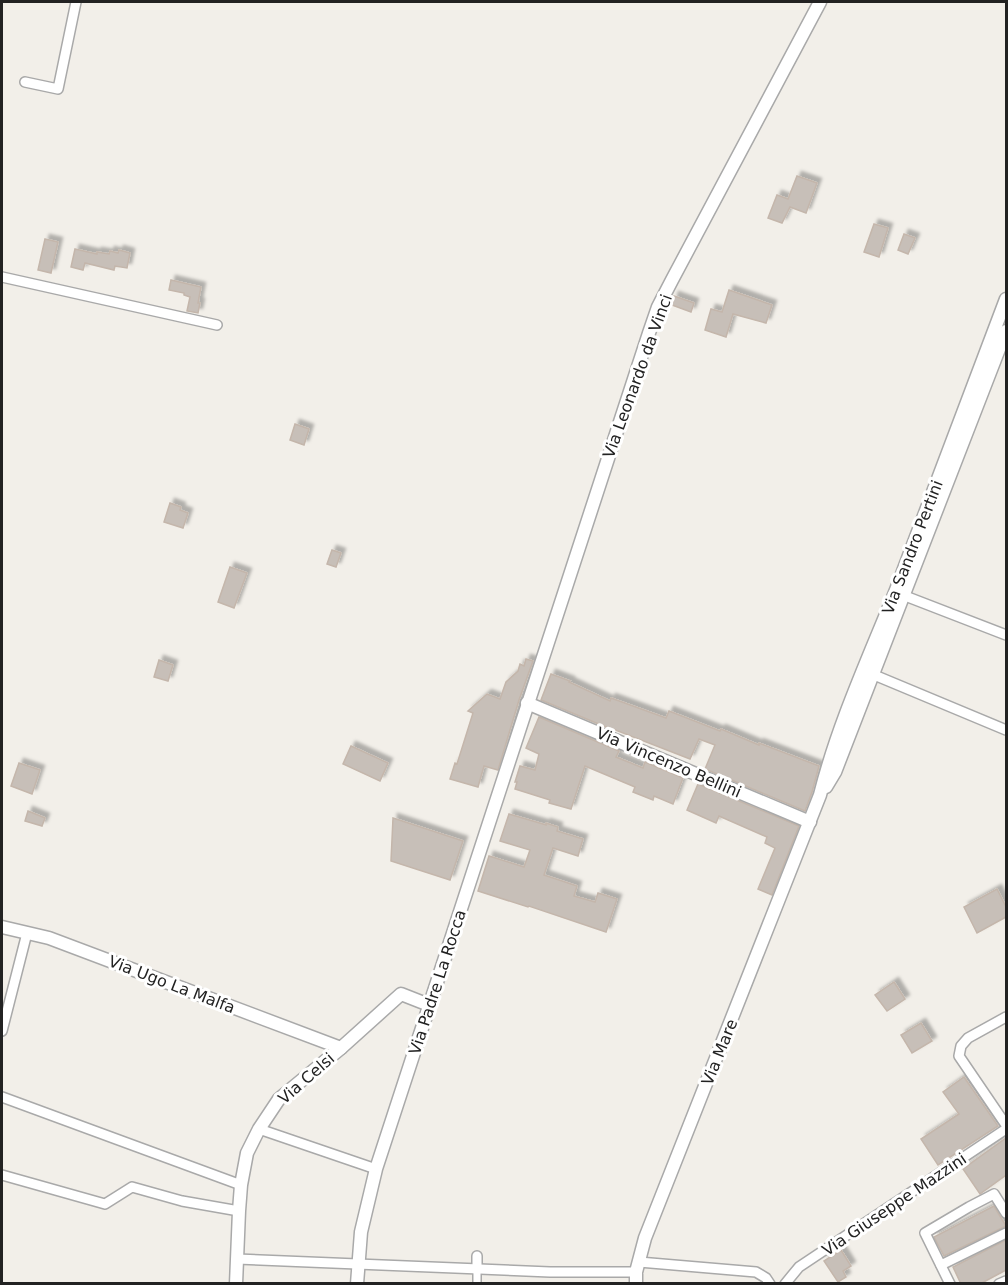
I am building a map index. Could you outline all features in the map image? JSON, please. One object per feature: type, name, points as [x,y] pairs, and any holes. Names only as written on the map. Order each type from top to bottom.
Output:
[{"type":"street","points":[[24,82],[58,89],[76,2]]},
{"type":"street","name":"Via Leonardo da Vinci","points":[[527,703],[658,307],[820,2]]},
{"type":"street","points":[[2,277],[217,325]]},
{"type":"street","name":"Via Sandro Pertini","points":[[900,594],[1006,299]]},
{"type":"street","name":"Via Sandro Pertini","points":[[810,822],[820,795],[835,772],[868,672],[1006,331]]},
{"type":"street","points":[[900,594],[1006,635]]},
{"type":"street","points":[[868,672],[1006,730]]},
{"type":"street","name":"Via Vincenzo Bellini","points":[[527,703],[810,822]]},
{"type":"street","name":"Via Padre La Rocca","points":[[357,1284],[361,1232],[376,1169],[527,703]]},
{"type":"street","name":"Via Mare","points":[[637,1272],[645,1238],[810,822]]},
{"type":"street","name":"Via Ugo La Malfa","points":[[2,927],[49,938],[341,1048]]},
{"type":"street","points":[[2,1031],[27,933]]},
{"type":"street","name":"Via Celsi","points":[[236,1284],[239,1211],[247,1153],[279,1099],[401,994],[429,1005]]},
{"type":"street","points":[[1006,1017],[968,1038],[961,1046],[959,1056],[1006,1127]]},
{"type":"street","points":[[2,1097],[242,1185]]},
{"type":"street","name":"Via Giuseppe Mazzini","points":[[785,1284],[799,1268],[1006,1127]]},
{"type":"street","points":[[260,1129],[376,1169]]},
{"type":"street","points":[[2,1176],[105,1204],[132,1187],[182,1201],[239,1211]]},
{"type":"street","points":[[950,1284],[925,1233],[994,1194],[1006,1213]]},
{"type":"street","points":[[941,1265],[1006,1233]]},
{"type":"street","points":[[477,1256],[477,1284]]},
{"type":"street","points":[[237,1259],[550,1272],[756,1272],[766,1278],[770,1284]]},
{"type":"street","points":[[550,1272],[552,1284]]},
{"type":"street","points":[[999,1284],[1006,1281]]},
{"type":"building","points":[[797,176],[817,183],[806,213],[790,207],[782,223],[768,218],[777,195],[788,199]]},
{"type":"building","points":[[874,224],[888,228],[879,257],[864,252]]},
{"type":"building","points":[[904,234],[915,238],[908,254],[898,250]]},
{"type":"building","points":[[45,239],[58,242],[51,273],[38,270]]},
{"type":"building","points":[[75,249],[97,254],[97,252],[109,254],[110,251],[118,253],[119,250],[130,253],[127,268],[115,266],[114,270],[85,263],[83,270],[71,267]]},
{"type":"building","points":[[171,280],[201,287],[198,313],[187,311],[190,297],[184,293],[169,290]]},
{"type":"building","points":[[729,290],[772,305],[766,323],[733,314],[726,337],[705,330],[711,309],[722,312]]},
{"type":"building","points":[[674,296],[694,303],[691,312],[672,305]]},
{"type":"building","points":[[295,424],[309,429],[304,445],[290,440]]},
{"type":"building","points":[[170,503],[181,507],[180,510],[188,513],[183,528],[164,522]]},
{"type":"building","points":[[332,550],[341,553],[336,567],[327,564]]},
{"type":"building","points":[[230,567],[247,573],[234,608],[218,602]]},
{"type":"building","points":[[526,659],[533,661],[498,770],[484,766],[478,787],[450,779],[473,713],[468,711],[487,694],[500,699],[506,682],[518,671],[520,664],[524,666]]},
{"type":"building","points":[[159,660],[173,665],[168,681],[154,677]]},
{"type":"building","points":[[551,674],[610,701],[611,698],[666,718],[669,711],[819,766],[805,811],[705,769],[715,745],[699,739],[690,759],[541,700]]},
{"type":"building","points":[[539,717],[619,751],[616,757],[643,768],[645,762],[683,778],[673,804],[654,796],[653,800],[633,792],[635,787],[585,766],[571,809],[515,789],[520,766],[535,770],[539,754],[526,748]]},
{"type":"building","points":[[351,746],[388,763],[380,781],[343,764]]},
{"type":"building","points":[[19,763],[40,770],[32,794],[11,786]]},
{"type":"building","points":[[698,784],[799,826],[772,895],[758,889],[775,848],[765,843],[767,837],[719,816],[716,823],[687,810]]},
{"type":"building","points":[[28,811],[45,818],[42,826],[25,821]]},
{"type":"building","points":[[509,814],[558,827],[557,831],[583,839],[578,856],[553,848],[544,875],[577,886],[574,896],[595,902],[598,893],[617,899],[606,932],[478,891],[489,856],[524,867],[530,850],[500,841]]},
{"type":"building","points":[[393,818],[463,841],[450,880],[391,861]]},
{"type":"building","points":[[997,889],[1006,907],[1006,917],[977,933],[964,907]]},
{"type":"building","points":[[894,982],[905,999],[887,1011],[875,995]]},
{"type":"building","points":[[921,1023],[932,1041],[912,1053],[901,1035]]},
{"type":"building","points":[[964,1077],[998,1126],[938,1165],[921,1139],[959,1114],[943,1092]]},
{"type":"building","points":[[1006,1138],[1006,1175],[980,1194],[963,1169]]},
{"type":"building","points":[[994,1206],[1006,1226],[944,1256],[934,1237]]},
{"type":"building","points":[[1006,1240],[1006,1270],[980,1284],[961,1284],[953,1267]]},
{"type":"building","points":[[841,1250],[851,1266],[843,1271],[846,1277],[838,1282],[824,1261]]}]
